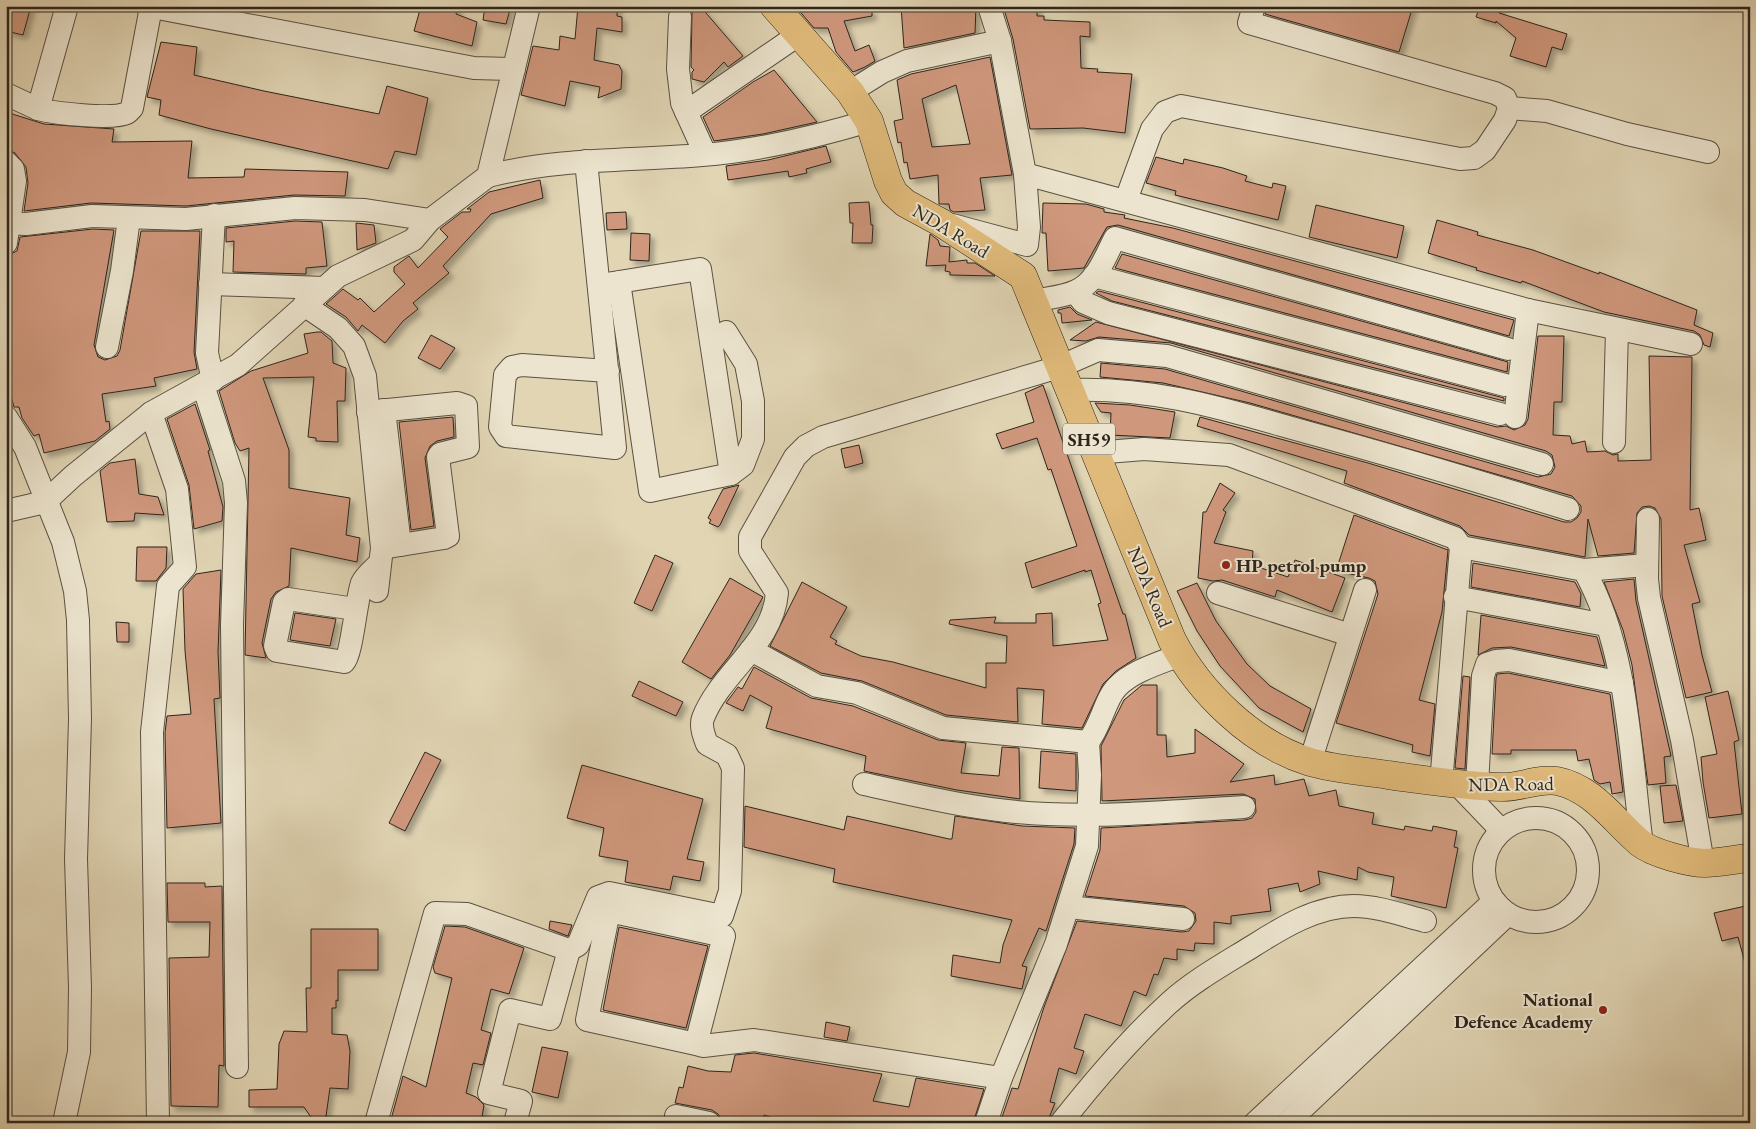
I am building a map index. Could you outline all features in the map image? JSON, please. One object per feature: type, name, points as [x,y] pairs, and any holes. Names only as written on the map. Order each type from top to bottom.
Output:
[{"type":"main road","name":"NDA Road","points":[[774,6],[850,92],[869,121],[888,182],[894,193],[905,204],[940,222],[1023,276],[1094,453],[1180,655],[1213,699],[1230,716],[1282,750],[1310,762],[1458,784],[1503,787],[1556,781],[1578,788],[1600,804],[1642,845],[1660,853],[1703,863],[1750,858]]},
{"type":"street","points":[[38,109],[67,6]]},
{"type":"street","points":[[488,176],[529,6]]},
{"type":"street","points":[[940,222],[1027,245],[1029,227],[1025,174],[1000,41],[989,6]]},
{"type":"street","points":[[1126,200],[1152,129],[1165,112],[1181,106],[1460,159],[1474,158],[1485,150],[1505,120],[1509,108],[1505,98],[1495,93],[1249,23],[1254,6]]},
{"type":"street","points":[[6,94],[38,109],[72,114],[127,113],[136,98],[149,7],[474,68],[514,69]]},
{"type":"street","points":[[680,17],[678,69],[682,103],[702,146]]},
{"type":"street","points":[[686,112],[798,35]]},
{"type":"street","points":[[850,92],[882,72],[908,61],[1000,41]]},
{"type":"street","points":[[1509,108],[1547,111],[1627,134],[1708,152]]},
{"type":"street","points":[[6,511],[46,502],[73,476],[151,414],[238,366],[338,276],[413,240],[430,220],[488,176],[526,167],[586,161],[704,155],[755,149],[820,136],[869,121]]},
{"type":"street","points":[[586,161],[650,491],[731,474],[743,465],[752,439],[753,401],[746,364],[726,332]]},
{"type":"street","points":[[6,162],[13,169],[15,181],[7,230],[92,216],[186,219],[295,208],[365,210],[430,220]]},
{"type":"street","points":[[1025,174],[1528,310],[1691,344]]},
{"type":"street","points":[[214,215],[207,353],[208,382],[234,481],[236,503],[232,625],[237,1067]]},
{"type":"street","points":[[107,348],[122,271],[129,218]]},
{"type":"street","points":[[1033,301],[1075,292],[1089,282],[1115,238],[1508,349]]},
{"type":"street","points":[[610,284],[700,269],[731,474]]},
{"type":"street","points":[[1094,276],[1505,385]]},
{"type":"street","points":[[210,284],[324,288]]},
{"type":"street","points":[[608,371],[522,365],[512,367],[505,375],[500,427],[506,436],[615,448],[608,371],[610,284]]},
{"type":"street","points":[[1075,292],[1083,302],[1108,313],[1508,416],[1528,310]]},
{"type":"street","points":[[304,305],[338,328],[354,346],[377,411],[387,552],[377,591]]},
{"type":"street","points":[[1614,442],[1617,330]]},
{"type":"street","points":[[516,1123],[520,1102],[489,1093],[510,1010],[550,1019],[569,950],[578,945],[598,898],[609,893],[722,916],[730,891],[733,768],[727,755],[707,744],[703,733],[702,719],[722,687],[772,620],[777,593],[750,551],[750,537],[795,457],[806,446],[823,437],[1064,378],[1098,350],[1166,356],[1542,464]]},
{"type":"street","points":[[1064,378],[1109,388],[1157,393],[1200,402],[1421,464],[1568,509]]},
{"type":"street","points":[[355,609],[363,581],[387,552],[448,536],[438,457],[440,454],[468,447],[466,406],[457,403],[377,411]]},
{"type":"street","points":[[151,414],[177,489],[185,567],[168,586],[152,732],[158,1123]]},
{"type":"street","points":[[6,418],[24,447],[46,502],[70,564],[75,591],[80,661],[76,859],[80,988],[79,1052],[64,1123]]},
{"type":"street","points":[[1094,453],[1144,449],[1229,455],[1455,538],[1460,547],[1446,745],[1458,784],[1501,830]]},
{"type":"street","points":[[1648,519],[1647,565],[1649,598],[1682,740],[1703,863]]},
{"type":"street","points":[[1460,547],[1584,570],[1647,565]]},
{"type":"street","points":[[1584,570],[1594,588],[1622,684],[1642,845]]},
{"type":"street","points":[[1310,762],[1365,590]]},
{"type":"street","points":[[1218,593],[1350,635]]},
{"type":"street","points":[[1455,598],[1606,625]]},
{"type":"street","points":[[751,650],[817,686],[857,693],[943,728],[1088,742]]},
{"type":"street","points":[[986,1123],[1001,1078],[1056,944],[1087,846],[1088,742],[1098,730],[1104,711],[1116,687],[1136,674],[1180,655]]},
{"type":"street","points":[[1458,784],[1487,664],[1509,660],[1622,684]]},
{"type":"street","points":[[864,784],[995,809],[1047,814],[1244,807]]},
{"type":"street","points":[[1530,818],[1548,819],[1565,826],[1578,838],[1586,855],[1588,873],[1584,891],[1574,906],[1560,917],[1542,923],[1524,922],[1500,908],[1486,889],[1483,873],[1485,857],[1491,843],[1501,830],[1515,822],[1530,818]]},
{"type":"street","points":[[1061,1123],[1101,1073],[1168,1004],[1193,983],[1283,927],[1315,913],[1353,906],[1368,907],[1425,921]]},
{"type":"street","points":[[1068,907],[1183,919]]},
{"type":"street","points":[[1255,1123],[1500,908]]},
{"type":"street","points":[[1287,1123],[1500,908]]},
{"type":"street","points":[[696,1044],[724,936],[610,910],[587,1020],[696,1044],[718,1046],[737,1040],[754,1040],[1001,1078]]},
{"type":"street","points":[[376,1123],[435,913],[467,914],[569,950]]},
{"type":"street","points":[[557,992],[591,1001]]},
{"type":"street","points":[[676,1116],[709,1123]]},
{"type":"building","points":[[12,6],[31,6],[23,35],[6,31]]},
{"type":"building","points":[[421,6],[458,6],[456,14],[477,22],[472,46],[414,31]]},
{"type":"building","points":[[485,6],[511,6],[506,24],[483,20]]},
{"type":"building","points":[[578,6],[617,6],[617,16],[622,17],[622,32],[597,28],[594,60],[619,65],[622,71],[621,89],[598,98],[600,87],[570,81],[565,106],[521,95],[533,46],[559,50],[560,36],[575,39]]},
{"type":"building","points":[[700,6],[743,56],[728,67],[724,62],[704,82],[692,79],[692,72],[694,70],[691,67],[692,13]]},
{"type":"building","points":[[834,6],[872,10],[872,16],[844,21],[855,51],[869,45],[875,61],[853,72],[836,52],[828,28],[814,28],[796,7],[834,8]]},
{"type":"building","points":[[901,6],[976,6],[975,33],[904,48]]},
{"type":"building","points":[[1003,6],[1037,6],[1037,16],[1044,16],[1044,20],[1090,22],[1090,37],[1080,36],[1081,68],[1098,69],[1097,72],[1132,74],[1125,133],[1083,128],[1030,129],[1013,39]]},
{"type":"building","points":[[1267,6],[1413,6],[1399,52],[1265,14]]},
{"type":"building","points":[[1480,6],[1501,6],[1499,13],[1567,34],[1562,50],[1552,47],[1546,67],[1510,56],[1516,38],[1496,21],[1496,23],[1476,17]]},
{"type":"building","points":[[161,42],[197,47],[194,75],[264,91],[379,114],[387,86],[428,98],[416,155],[395,151],[388,169],[211,129],[159,115],[161,100],[147,97]]},
{"type":"building","points":[[990,57],[1012,175],[980,178],[985,210],[954,212],[950,210],[949,204],[939,204],[938,175],[910,179],[907,162],[904,163],[901,142],[898,143],[894,121],[903,119],[897,80],[911,74]],"holes":[[[956,85],[970,144],[932,147],[922,99]]]},
{"type":"building","points":[[774,70],[817,122],[763,134],[714,141],[703,117],[753,82]]},
{"type":"building","points":[[6,112],[44,124],[114,129],[112,142],[192,141],[188,178],[244,177],[245,169],[348,172],[345,196],[294,195],[186,206],[91,203],[24,211],[28,183],[26,167],[15,153],[6,149]]},
{"type":"building","points":[[826,146],[831,162],[806,169],[807,173],[789,177],[788,171],[728,180],[726,166],[768,160]]},
{"type":"building","points":[[1156,157],[1183,164],[1184,159],[1223,168],[1247,176],[1245,181],[1272,188],[1273,183],[1286,186],[1278,220],[1175,195],[1176,191],[1146,183]]},
{"type":"building","points":[[540,180],[543,198],[491,214],[443,266],[449,273],[413,303],[418,309],[403,321],[385,343],[362,325],[358,331],[346,317],[326,304],[343,289],[358,300],[360,298],[374,312],[405,284],[394,272],[394,267],[409,256],[418,268],[448,237],[440,229],[462,212],[470,212],[471,209],[467,209],[489,192]]},
{"type":"building","points":[[869,202],[871,225],[873,225],[872,243],[852,243],[853,223],[850,223],[849,203]]},
{"type":"building","points":[[1043,203],[1086,204],[1104,209],[1104,212],[1125,215],[1124,218],[1173,228],[1514,320],[1509,336],[1118,225],[1107,227],[1084,268],[1048,271],[1046,233],[1042,233]]},
{"type":"building","points":[[1316,205],[1404,226],[1397,258],[1309,237]]},
{"type":"building","points":[[626,212],[627,229],[607,230],[606,213]]},
{"type":"building","points":[[1437,220],[1478,232],[1477,235],[1533,250],[1599,274],[1599,272],[1697,310],[1694,325],[1713,333],[1710,347],[1704,345],[1700,335],[1694,331],[1604,312],[1522,281],[1521,283],[1476,270],[1477,268],[1428,253]]},
{"type":"building","points":[[295,221],[322,222],[327,266],[306,268],[306,274],[233,272],[234,241],[226,242],[226,228]]},
{"type":"building","points":[[356,223],[374,225],[376,243],[357,250]]},
{"type":"building","points":[[93,229],[114,230],[94,345],[98,357],[105,360],[117,356],[120,350],[141,231],[200,231],[194,352],[197,369],[154,378],[156,386],[102,394],[106,422],[109,421],[110,429],[95,441],[44,453],[39,434],[34,436],[22,418],[19,407],[14,407],[6,378],[6,256],[17,251],[20,237]]},
{"type":"building","points":[[631,233],[650,234],[649,261],[630,260]]},
{"type":"building","points":[[930,234],[938,240],[940,246],[950,247],[949,262],[967,260],[967,263],[975,263],[995,276],[950,275],[950,272],[945,271],[946,265],[926,266]]},
{"type":"building","points":[[1122,254],[1508,362],[1507,372],[1115,268]]},
{"type":"building","points":[[1099,291],[1504,398],[1504,401],[1112,301],[1096,293]]},
{"type":"building","points":[[1070,307],[1077,314],[1092,320],[1062,323],[1061,313],[1058,313],[1058,310]]},
{"type":"building","points":[[1096,322],[1497,427],[1506,426],[1514,430],[1525,425],[1528,419],[1538,336],[1564,336],[1562,402],[1554,402],[1553,435],[1570,436],[1572,444],[1585,441],[1587,452],[1605,451],[1613,455],[1618,454],[1618,461],[1651,460],[1649,356],[1692,357],[1690,510],[1699,508],[1706,540],[1684,545],[1700,602],[1692,604],[1702,655],[1712,692],[1686,698],[1662,596],[1661,519],[1655,508],[1649,506],[1642,507],[1637,513],[1634,553],[1598,556],[1588,519],[1585,557],[1469,535],[1460,526],[1344,483],[1347,471],[1197,426],[1200,417],[1368,463],[1564,522],[1571,522],[1577,518],[1581,512],[1581,506],[1572,496],[1250,403],[1163,383],[1100,377],[1101,363],[1165,369],[1538,477],[1551,474],[1555,467],[1552,455],[1546,451],[1171,343],[1099,337],[1086,341],[1070,340]]},
{"type":"building","points":[[321,332],[332,341],[333,363],[346,368],[345,401],[337,401],[338,442],[316,441],[316,438],[308,437],[314,377],[263,378],[289,450],[289,488],[350,498],[346,535],[360,538],[357,562],[291,548],[289,586],[276,592],[271,599],[262,643],[266,658],[245,655],[249,448],[240,451],[235,443],[219,391],[251,371],[308,353],[304,334]]},
{"type":"building","points":[[431,335],[455,348],[440,369],[418,358]]},
{"type":"building","points":[[1043,385],[1123,614],[1125,614],[1136,658],[1116,671],[1103,684],[1082,728],[1042,724],[1044,690],[1017,688],[1018,722],[946,715],[862,681],[821,673],[770,646],[802,582],[847,607],[830,637],[837,641],[835,644],[861,656],[893,662],[986,688],[986,663],[1006,663],[1007,636],[949,624],[950,620],[996,617],[994,623],[1036,623],[1036,614],[1052,613],[1053,646],[1108,640],[1098,604],[1101,603],[1091,570],[1085,572],[1085,570],[1032,588],[1025,563],[1077,546],[1051,469],[1048,470],[1037,438],[1002,449],[996,434],[1034,422],[1025,393]]},
{"type":"building","points":[[1095,403],[1130,405],[1175,412],[1170,438],[1110,435],[1111,413],[1101,412]]},
{"type":"building","points":[[195,404],[210,450],[208,451],[223,507],[222,521],[194,529],[189,485],[167,419]]},
{"type":"building","points":[[453,417],[454,437],[437,441],[430,446],[425,458],[434,526],[411,530],[399,422]]},
{"type":"building","points":[[859,445],[863,463],[845,468],[841,449]]},
{"type":"building","points":[[135,459],[139,494],[158,497],[164,515],[135,513],[134,521],[107,522],[100,471],[110,463]]},
{"type":"building","points":[[1220,483],[1235,493],[1223,510],[1226,512],[1214,543],[1253,551],[1252,565],[1288,577],[1295,560],[1345,578],[1332,612],[1277,590],[1275,597],[1222,580],[1213,581],[1198,578],[1203,512],[1206,512]]},
{"type":"building","points":[[739,485],[720,525],[718,527],[709,523],[711,520],[708,518],[723,489]]},
{"type":"building","points":[[1354,515],[1448,550],[1442,612],[1419,700],[1435,704],[1430,756],[1412,752],[1413,745],[1336,723],[1378,594],[1375,581],[1336,571]]},
{"type":"building","points":[[137,547],[167,547],[166,568],[156,581],[136,581]]},
{"type":"building","points":[[655,555],[673,563],[652,611],[634,603]]},
{"type":"building","points":[[1473,563],[1575,582],[1581,594],[1580,607],[1471,587]]},
{"type":"building","points":[[221,570],[218,652],[220,698],[214,699],[221,823],[167,828],[165,733],[167,716],[191,714],[185,651],[183,589],[196,574]]},
{"type":"building","points":[[730,578],[763,597],[730,655],[711,679],[682,662]]},
{"type":"building","points":[[1634,579],[1636,601],[1671,756],[1664,757],[1666,783],[1648,785],[1632,665],[1623,630],[1604,582]]},
{"type":"building","points":[[1197,583],[1216,621],[1247,664],[1270,686],[1311,709],[1303,732],[1259,708],[1220,666],[1197,631],[1177,591]]},
{"type":"building","points":[[295,613],[336,619],[330,646],[290,640]]},
{"type":"building","points":[[1481,615],[1597,637],[1605,666],[1511,647],[1492,648],[1478,655]]},
{"type":"building","points":[[116,622],[129,623],[129,642],[117,642]]},
{"type":"building","points":[[754,667],[811,698],[853,706],[938,740],[966,743],[961,773],[999,776],[1002,747],[1019,748],[1020,799],[957,790],[864,771],[866,756],[766,728],[772,707],[750,695],[743,711],[726,703],[738,687],[742,689]]},
{"type":"building","points":[[1508,673],[1610,694],[1623,792],[1612,794],[1610,782],[1600,784],[1594,780],[1589,759],[1578,761],[1576,750],[1511,750],[1511,754],[1492,754],[1496,678],[1497,674]]},
{"type":"building","points":[[1463,676],[1470,677],[1465,769],[1455,768]]},
{"type":"building","points":[[639,681],[683,702],[676,716],[632,696]]},
{"type":"building","points":[[1142,685],[1157,685],[1157,735],[1166,735],[1167,757],[1195,753],[1195,729],[1244,764],[1230,782],[1274,775],[1275,785],[1304,779],[1309,796],[1336,790],[1339,806],[1374,813],[1372,824],[1404,830],[1405,826],[1432,831],[1433,826],[1457,831],[1454,847],[1458,848],[1446,908],[1391,896],[1394,877],[1368,872],[1358,867],[1357,880],[1318,871],[1320,884],[1300,892],[1298,883],[1268,889],[1271,911],[1231,916],[1231,924],[1214,922],[1214,944],[1195,943],[1194,951],[1177,949],[1177,960],[1164,958],[1158,975],[1154,974],[1146,996],[1134,991],[1121,1026],[1085,1014],[1074,1048],[1084,1051],[1076,1074],[1059,1068],[1050,1102],[1055,1103],[1047,1123],[1000,1123],[1012,1088],[1018,1089],[1044,1007],[1077,921],[1182,932],[1189,931],[1196,921],[1195,913],[1184,906],[1085,896],[1100,850],[1101,828],[1245,820],[1252,818],[1256,812],[1255,799],[1243,794],[1102,801],[1101,746],[1124,700]]},
{"type":"building","points":[[1728,691],[1739,740],[1734,742],[1742,814],[1709,818],[1701,757],[1717,754],[1705,697]]},
{"type":"building","points":[[1041,751],[1076,754],[1076,791],[1039,788]]},
{"type":"building","points":[[425,752],[441,760],[405,831],[389,823]]},
{"type":"building","points":[[582,765],[703,799],[687,859],[704,862],[700,881],[673,876],[670,890],[625,882],[628,861],[599,856],[604,828],[567,818]]},
{"type":"building","points":[[1676,785],[1683,821],[1664,823],[1660,786]]},
{"type":"building","points":[[745,806],[844,830],[847,816],[949,839],[952,839],[955,816],[1022,826],[1075,828],[1074,844],[1046,931],[1039,928],[1022,966],[1027,967],[1022,989],[951,976],[953,955],[1000,963],[1003,945],[1012,920],[833,882],[835,869],[744,847]]},
{"type":"building","points":[[167,883],[205,883],[205,887],[222,886],[224,1066],[219,1065],[218,1107],[171,1106],[169,958],[209,957],[210,922],[168,922]]},
{"type":"building","points":[[1750,905],[1750,963],[1745,963],[1738,937],[1722,941],[1714,913]]},
{"type":"building","points":[[550,921],[572,925],[568,936],[549,929]]},
{"type":"building","points":[[445,926],[465,927],[524,948],[509,994],[491,989],[481,1030],[491,1033],[483,1065],[473,1063],[466,1093],[476,1097],[484,1105],[481,1123],[390,1123],[403,1076],[426,1087],[452,978],[435,973],[433,967]]},
{"type":"building","points":[[619,927],[708,946],[686,1028],[603,1010]]},
{"type":"building","points":[[311,929],[378,929],[378,970],[338,970],[338,1001],[336,1000],[336,1008],[332,1008],[332,1034],[347,1035],[350,1051],[348,1089],[330,1088],[325,1123],[315,1123],[304,1107],[249,1107],[249,1090],[277,1089],[279,1044],[284,1031],[307,1032],[306,988],[311,988]]},
{"type":"building","points":[[826,1022],[850,1027],[847,1041],[824,1037]]},
{"type":"building","points":[[542,1047],[568,1052],[558,1098],[532,1092]]},
{"type":"building","points":[[754,1053],[882,1074],[873,1101],[909,1107],[916,1078],[984,1089],[973,1123],[788,1123],[764,1115],[763,1123],[732,1123],[722,1121],[718,1114],[712,1110],[675,1103],[679,1087],[683,1088],[688,1066],[708,1071],[731,1072],[735,1055]]},
{"type":"place","name":"HP petrol pump","points":[[1226,565]]},
{"type":"place","name":"National Defence Academy","points":[[1603,1010]]}]
